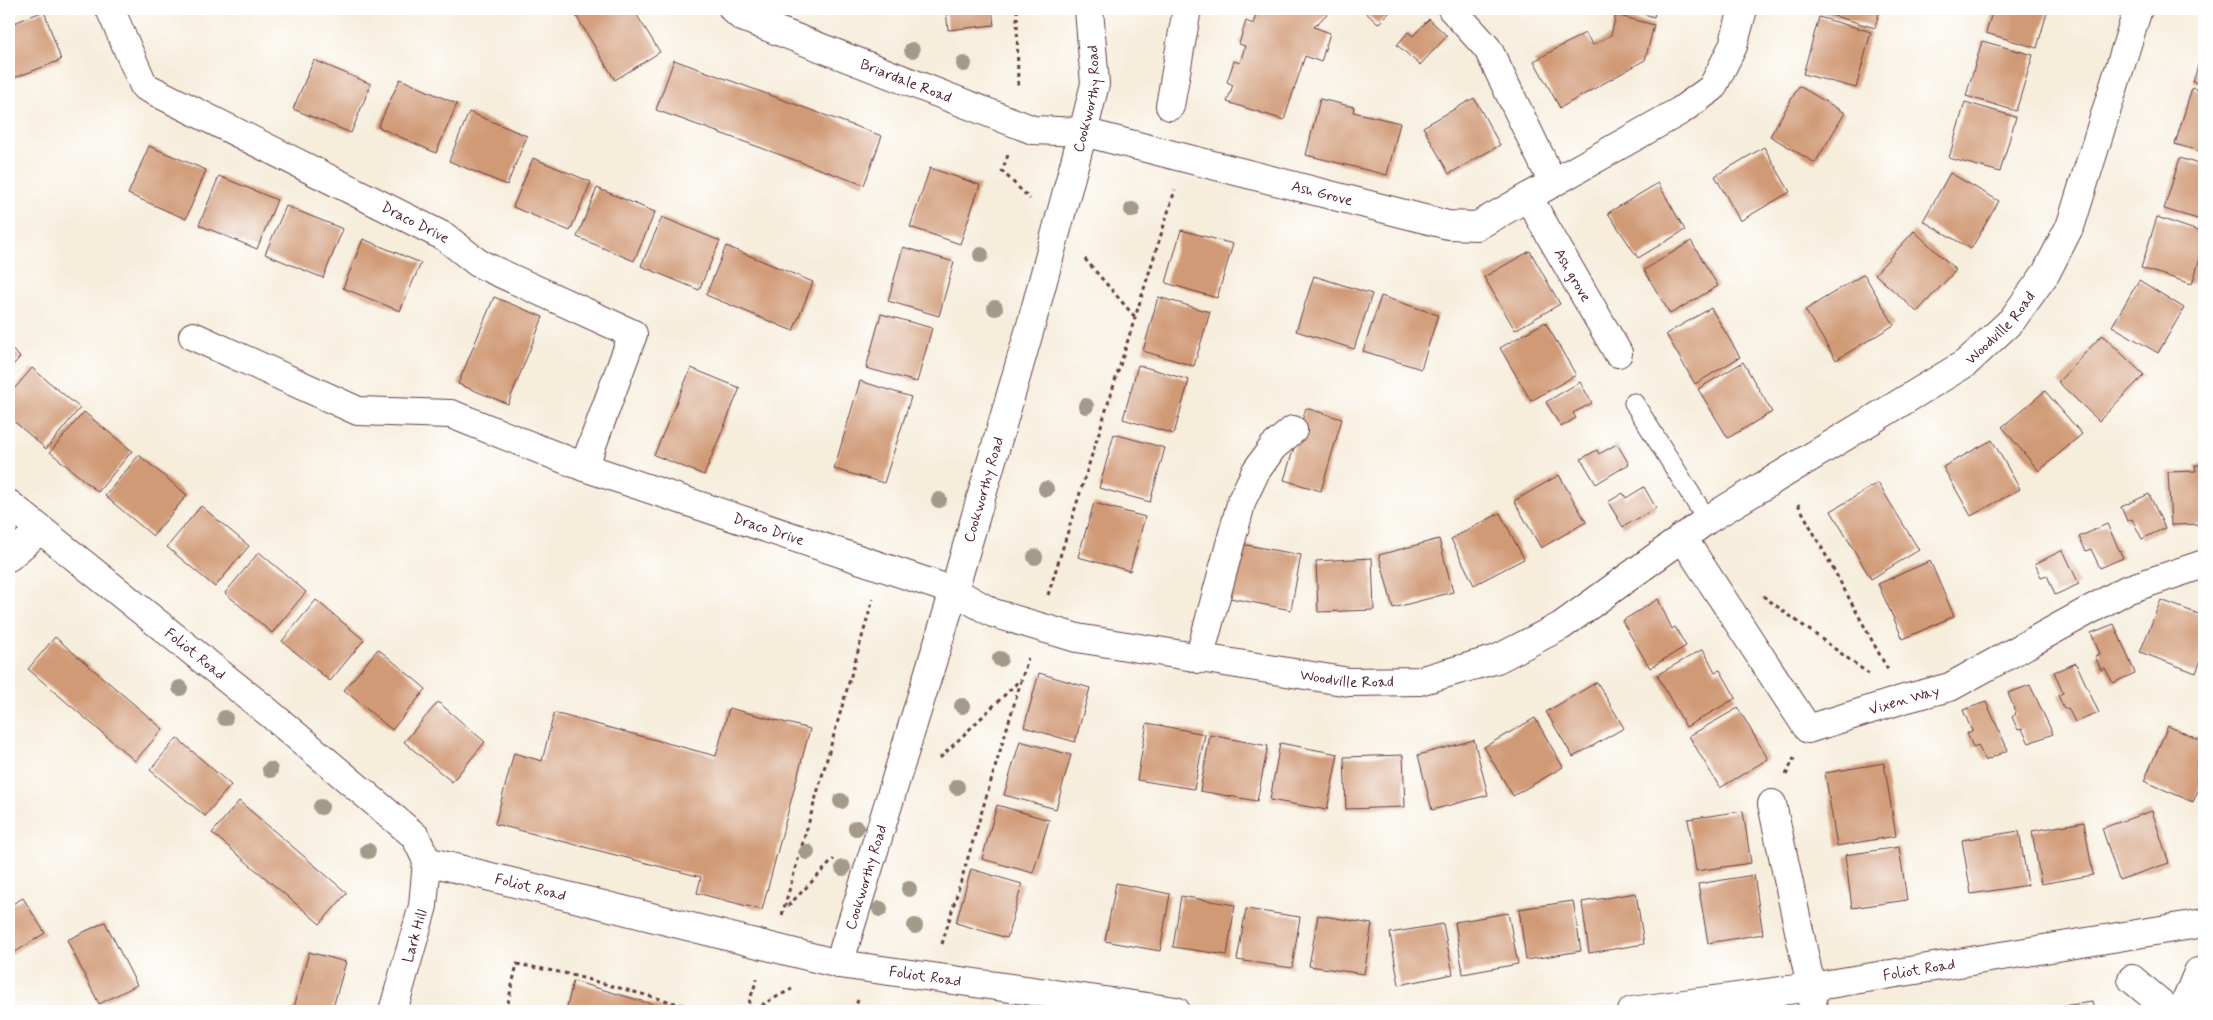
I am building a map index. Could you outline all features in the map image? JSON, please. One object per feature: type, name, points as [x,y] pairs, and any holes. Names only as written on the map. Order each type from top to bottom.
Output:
[{"type":"street","name":"Draco Drive","points":[[110,9],[144,86],[445,237],[478,262],[632,334],[584,467]]},
{"type":"street","name":"Briardale Road","points":[[733,9],[742,17],[1019,125],[1034,130],[1083,132]]},
{"type":"street","name":"Cookworthy Road","points":[[839,964],[954,591],[1031,325],[1083,132],[1095,84],[1089,9]]},
{"type":"street","points":[[1170,106],[1187,9]]},
{"type":"street","points":[[1452,9],[1488,49],[1553,183]]},
{"type":"street","name":"Ash Grove","points":[[1083,132],[1448,225],[1477,226],[1680,111],[1712,88],[1733,46],[1743,9]]},
{"type":"street","name":"Woodville Road","points":[[954,591],[992,613],[1077,638],[1348,682],[1419,681],[1497,659],[1560,626],[1707,520],[1966,363],[2012,320],[2046,273],[2071,224],[2138,9]]},
{"type":"street","name":"Ash grove","points":[[1528,197],[1618,353]]},
{"type":"street","name":"Draco Drive","points":[[193,336],[358,411],[451,414],[584,467],[954,591]]},
{"type":"street","points":[[1199,659],[1242,500],[1256,471],[1273,447],[1293,430]]},
{"type":"street","name":"Foliot Road","points":[[9,504],[268,712],[415,836],[427,861],[839,964],[1176,1011]]},
{"type":"street","points":[[9,557],[40,530]]},
{"type":"street","points":[[1682,537],[1808,729]]},
{"type":"street","name":"Vixen Way","points":[[1808,729],[1904,699],[1950,687],[2126,590],[2204,564]]},
{"type":"street","points":[[1772,804],[1812,999]]},
{"type":"street","name":"Lark Hill","points":[[393,1011],[423,906],[427,861]]},
{"type":"street","name":"Foliot Road","points":[[1632,1011],[1812,999],[2204,924]]},
{"type":"street","points":[[2182,1011],[2198,972]]},
{"type":"street","points":[[2132,979],[2170,1011]]},
{"type":"lane","points":[[1634,403],[1707,520]]},
{"type":"path","points":[[1017,9],[1019,125]]},
{"type":"path","points":[[932,976],[1038,626],[1185,158]]},
{"type":"path","points":[[1782,474],[1904,699]]},
{"type":"path","points":[[786,908],[882,567]]},
{"type":"path","points":[[1761,595],[1904,699]]},
{"type":"path","points":[[1772,804],[1808,729]]},
{"type":"path","points":[[506,1011],[518,964],[564,972],[705,1011]]},
{"type":"building","points":[[572,9],[633,9],[660,52],[615,80]]},
{"type":"building","points":[[946,9],[992,9],[994,25],[948,30]]},
{"type":"building","points":[[1258,9],[1332,9],[1314,27],[1330,33],[1321,62],[1305,56],[1284,120],[1227,102],[1233,85],[1227,82],[1234,61],[1240,63],[1245,46],[1239,44],[1246,21],[1253,24]]},
{"type":"building","points":[[1362,9],[1387,9],[1390,12],[1378,24]]},
{"type":"building","points":[[1628,9],[1656,9],[1654,17]]},
{"type":"building","points":[[1821,9],[1880,9],[1875,28],[1821,12]]},
{"type":"building","points":[[1993,9],[2048,9],[2037,48],[1986,33]]},
{"type":"building","points":[[44,11],[61,60],[9,80],[9,25]]},
{"type":"building","points":[[1616,15],[1654,25],[1645,60],[1560,108],[1534,61],[1585,33],[1593,45],[1611,35]]},
{"type":"building","points":[[1819,17],[1871,32],[1856,88],[1803,74]]},
{"type":"building","points":[[1429,19],[1447,36],[1420,65],[1397,45],[1408,32],[1413,36]]},
{"type":"building","points":[[1982,41],[2033,55],[2016,111],[1966,96]]},
{"type":"building","points":[[2204,46],[2204,85],[2193,82]]},
{"type":"building","points":[[314,60],[371,84],[351,133],[293,109]]},
{"type":"building","points":[[674,60],[882,136],[864,185],[656,110]]},
{"type":"building","points":[[400,79],[457,104],[436,153],[378,127]]},
{"type":"building","points":[[1799,86],[1845,113],[1815,163],[1770,136]]},
{"type":"building","points":[[2192,88],[2204,92],[2204,153],[2175,144]]},
{"type":"building","points":[[1474,98],[1500,145],[1449,174],[1423,127]]},
{"type":"building","points":[[1320,99],[1354,107],[1353,112],[1400,123],[1387,175],[1306,155]]},
{"type":"building","points":[[1965,102],[2016,117],[2000,172],[1949,158]]},
{"type":"building","points":[[469,112],[527,136],[507,185],[449,161]]},
{"type":"building","points":[[149,146],[206,170],[186,219],[128,194]]},
{"type":"building","points":[[1764,147],[1790,192],[1740,221],[1715,176]]},
{"type":"building","points":[[533,158],[591,182],[570,231],[513,207]]},
{"type":"building","points":[[2180,158],[2204,166],[2204,221],[2164,209]]},
{"type":"building","points":[[930,168],[980,185],[960,244],[910,227]]},
{"type":"building","points":[[1950,173],[1999,201],[1971,249],[1923,221]]},
{"type":"building","points":[[219,176],[277,200],[257,249],[199,225]]},
{"type":"building","points":[[1658,183],[1685,230],[1638,258],[1608,213]]},
{"type":"building","points":[[597,188],[655,212],[634,261],[577,237]]},
{"type":"building","points":[[286,206],[343,229],[323,278],[265,254]]},
{"type":"building","points":[[662,217],[720,241],[699,290],[641,266]]},
{"type":"building","points":[[2157,217],[2204,233],[2204,246],[2192,284],[2141,268]]},
{"type":"building","points":[[1181,230],[1233,244],[1217,298],[1166,283]]},
{"type":"building","points":[[1914,231],[1956,270],[1917,312],[1875,274]]},
{"type":"building","points":[[363,239],[421,263],[400,311],[343,288]]},
{"type":"building","points":[[1691,241],[1718,286],[1670,314],[1644,270]]},
{"type":"building","points":[[726,246],[813,282],[793,331],[706,295]]},
{"type":"building","points":[[903,247],[954,262],[939,316],[888,301]]},
{"type":"building","points":[[1530,251],[1560,304],[1515,330],[1484,277]]},
{"type":"building","points":[[1864,274],[1894,325],[1836,360],[1805,310]]},
{"type":"building","points":[[1314,276],[1372,294],[1354,349],[1296,331]]},
{"type":"building","points":[[2139,280],[2184,308],[2158,353],[2112,326]]},
{"type":"building","points":[[1381,296],[1438,315],[1421,369],[1363,351]]},
{"type":"building","points":[[494,297],[543,317],[508,404],[458,384]]},
{"type":"building","points":[[1158,297],[1210,312],[1194,366],[1143,351]]},
{"type":"building","points":[[1711,308],[1740,357],[1695,384],[1666,334]]},
{"type":"building","points":[[881,314],[932,328],[917,382],[866,368]]},
{"type":"building","points":[[1545,322],[1576,375],[1531,401],[1500,348]]},
{"type":"building","points":[[2102,335],[2144,375],[2099,421],[2058,382]]},
{"type":"building","points":[[9,347],[20,357],[9,370]]},
{"type":"building","points":[[1743,362],[1772,412],[1728,438],[1698,389]]},
{"type":"building","points":[[1138,365],[1189,380],[1174,434],[1123,419]]},
{"type":"building","points":[[32,368],[80,408],[46,449],[9,417],[9,395]]},
{"type":"building","points":[[691,368],[740,388],[704,475],[654,455]]},
{"type":"building","points":[[860,381],[911,397],[884,483],[834,469]]},
{"type":"building","points":[[1580,382],[1592,403],[1573,413],[1576,418],[1561,427],[1546,402]]},
{"type":"building","points":[[2045,391],[2082,434],[2039,471],[2002,427]]},
{"type":"building","points":[[1306,408],[1342,419],[1321,491],[1284,480]]},
{"type":"building","points":[[84,412],[132,451],[98,492],[50,452]]},
{"type":"building","points":[[1114,434],[1165,448],[1150,502],[1099,488]]},
{"type":"building","points":[[1992,440],[2020,489],[1971,516],[1943,467]]},
{"type":"building","points":[[1617,444],[1629,464],[1596,484],[1581,459],[1597,450],[1599,454]]},
{"type":"building","points":[[139,455],[187,495],[153,536],[105,496]]},
{"type":"building","points":[[2195,465],[2204,465],[2204,524],[2171,525],[2168,472],[2196,471]]},
{"type":"building","points":[[1559,475],[1586,522],[1541,548],[1514,501]]},
{"type":"building","points":[[1878,483],[1919,550],[1871,579],[1831,511]]},
{"type":"building","points":[[1644,487],[1656,508],[1623,527],[1608,502],[1623,493],[1626,498]]},
{"type":"building","points":[[2149,494],[2165,528],[2142,539],[2132,519],[2127,521],[2121,507]]},
{"type":"building","points":[[1094,503],[1145,517],[1130,571],[1078,557]]},
{"type":"building","points":[[201,506],[249,546],[215,587],[167,547]]},
{"type":"building","points":[[1500,513],[1524,559],[1474,585],[1451,539]]},
{"type":"building","points":[[2107,524],[2123,558],[2100,568],[2091,549],[2086,551],[2079,537]]},
{"type":"building","points":[[1439,539],[1453,592],[1393,608],[1379,555]]},
{"type":"building","points":[[1241,544],[1301,555],[1291,610],[1230,598]]},
{"type":"building","points":[[2063,550],[2079,584],[2055,595],[2047,575],[2041,577],[2035,564]]},
{"type":"building","points":[[259,552],[306,592],[272,633],[225,593]]},
{"type":"building","points":[[1372,558],[1374,610],[1318,612],[1316,561]]},
{"type":"building","points":[[1930,561],[1954,616],[1903,639],[1878,584]]},
{"type":"building","points":[[1658,599],[1672,629],[1675,627],[1686,646],[1650,668],[1622,621]]},
{"type":"building","points":[[316,600],[364,640],[330,681],[282,641]]},
{"type":"building","points":[[2161,600],[2204,616],[2204,652],[2196,673],[2140,652]]},
{"type":"building","points":[[2114,624],[2135,673],[2113,683],[2105,668],[2101,670],[2095,656],[2100,654],[2091,633]]},
{"type":"building","points":[[55,637],[163,729],[135,761],[28,669]]},
{"type":"building","points":[[378,649],[426,689],[392,730],[344,690]]},
{"type":"building","points":[[1703,649],[1715,672],[1720,670],[1736,698],[1686,727],[1657,675]]},
{"type":"building","points":[[2076,663],[2099,713],[2075,722],[2068,708],[2064,709],[2058,695],[2063,693],[2054,672]]},
{"type":"building","points":[[1039,673],[1090,688],[1075,742],[1024,727]]},
{"type":"building","points":[[1597,682],[1624,728],[1573,757],[1546,712]]},
{"type":"building","points":[[2030,685],[2053,734],[2029,743],[2022,729],[2018,730],[2012,717],[2016,714],[2008,693]]},
{"type":"building","points":[[438,702],[485,742],[452,782],[404,742]]},
{"type":"building","points":[[1986,702],[2008,750],[1985,761],[1978,745],[1973,747],[1967,733],[1972,731],[1963,710]]},
{"type":"building","points":[[729,708],[810,729],[762,910],[697,893],[701,877],[495,824],[514,753],[542,761],[554,713],[716,756]]},
{"type":"building","points":[[1738,708],[1768,759],[1720,788],[1689,736]]},
{"type":"building","points":[[1535,718],[1563,767],[1513,796],[1484,747]]},
{"type":"building","points":[[1147,723],[1205,734],[1194,789],[1137,780]]},
{"type":"building","points":[[2168,726],[2204,742],[2204,777],[2193,802],[2144,781]]},
{"type":"building","points":[[1210,735],[1268,746],[1257,801],[1200,791]]},
{"type":"building","points":[[177,738],[231,785],[205,816],[150,770]]},
{"type":"building","points":[[1474,740],[1488,795],[1432,810],[1418,755]]},
{"type":"building","points":[[1020,741],[1071,755],[1056,809],[1004,795]]},
{"type":"building","points":[[1280,743],[1338,754],[1327,810],[1270,800]]},
{"type":"building","points":[[1403,755],[1405,807],[1346,809],[1344,757]]},
{"type":"building","points":[[1884,763],[1896,836],[1837,846],[1825,773]]},
{"type":"building","points":[[239,801],[347,893],[320,924],[212,833]]},
{"type":"building","points":[[997,805],[1049,820],[1033,873],[982,859]]},
{"type":"building","points":[[1743,811],[1751,863],[1696,871],[1688,819]]},
{"type":"building","points":[[2152,811],[2169,863],[2119,880],[2102,828]]},
{"type":"building","points":[[2084,822],[2093,875],[2041,884],[2032,831]]},
{"type":"building","points":[[2019,831],[2028,885],[1971,894],[1962,840]]},
{"type":"building","points":[[1899,847],[1907,900],[1852,908],[1845,855]]},
{"type":"building","points":[[971,869],[1022,884],[1007,938],[956,923]]},
{"type":"building","points":[[1754,875],[1763,934],[1708,943],[1698,884]]},
{"type":"building","points":[[1116,883],[1170,894],[1160,951],[1105,941]]},
{"type":"building","points":[[1636,893],[1644,944],[1589,953],[1582,902]]},
{"type":"building","points":[[1181,896],[1235,905],[1227,955],[1173,947]]},
{"type":"building","points":[[23,898],[45,933],[9,956],[9,906]]},
{"type":"building","points":[[1573,901],[1581,951],[1526,960],[1519,909]]},
{"type":"building","points":[[1246,909],[1300,917],[1292,968],[1237,960]]},
{"type":"building","points":[[1508,913],[1518,964],[1463,974],[1455,922]]},
{"type":"building","points":[[1318,915],[1372,924],[1364,974],[1309,966]]},
{"type":"building","points":[[105,922],[137,985],[99,1004],[67,940]]},
{"type":"building","points":[[1443,924],[1453,974],[1399,985],[1390,933]]},
{"type":"building","points":[[309,952],[346,962],[332,1011],[293,1011]]},
{"type":"building","points":[[573,981],[676,1011],[566,1011]]},
{"type":"building","points":[[2092,1002],[2094,1011],[2040,1011],[2039,1009]]}]
